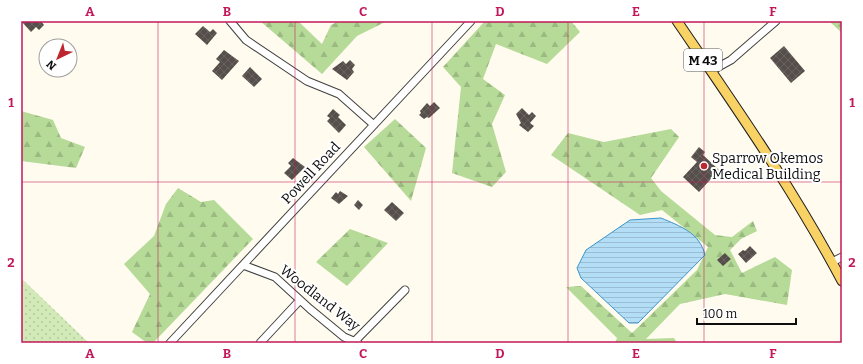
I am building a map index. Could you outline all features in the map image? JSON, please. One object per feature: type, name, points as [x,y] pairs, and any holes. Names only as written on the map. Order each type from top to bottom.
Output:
[{"type":"main road","name":"M 43","points":[[677,21],[764,148],[842,281]]},
{"type":"street","points":[[230,21],[246,40],[307,82],[339,94],[374,125]]},
{"type":"street","name":"Powell Road","points":[[170,343],[471,21]]},
{"type":"street","points":[[711,71],[731,60],[776,21]]},
{"type":"street","points":[[832,262],[842,257]]},
{"type":"street","name":"Woodland Way","points":[[243,265],[275,277],[344,337],[355,342]]},
{"type":"street","points":[[355,342],[405,290]]},
{"type":"street","points":[[260,343],[300,300]]},
{"type":"green space","points":[[260,21],[298,21],[322,44],[331,25],[339,21],[385,22],[357,36],[322,74]]},
{"type":"green space","points":[[485,21],[571,21],[580,32],[547,64],[496,44],[483,79],[505,95],[492,124],[506,172],[492,187],[452,173],[461,87],[443,67]]},
{"type":"green space","points":[[829,21],[842,21],[842,33]]},
{"type":"green space","points":[[21,111],[53,120],[61,138],[85,147],[76,168],[21,161]]},
{"type":"green space","points":[[395,119],[426,148],[411,201],[364,147]]},
{"type":"green space","points":[[671,129],[679,137],[651,178],[661,191],[715,235],[732,237],[753,221],[757,231],[741,239],[730,250],[742,273],[775,257],[792,270],[787,305],[725,294],[680,304],[646,339],[674,338],[677,343],[615,343],[617,338],[566,287],[581,286],[632,333],[697,270],[708,247],[662,210],[640,215],[551,155],[568,133],[604,142]]},
{"type":"green space","points":[[178,188],[201,202],[214,200],[253,239],[153,343],[147,343],[132,332],[150,294],[124,264],[154,236],[166,204]]},
{"type":"green space","points":[[350,229],[388,243],[347,286],[316,262]]},
{"type":"green space","points":[[21,278],[89,343],[21,343]]},
{"type":"water","points":[[661,218],[682,227],[694,236],[699,241],[705,255],[638,323],[629,323],[581,278],[577,268],[586,250],[630,220]]},
{"type":"building","points":[[21,21],[41,21],[44,25],[39,30],[36,27],[31,32]]},
{"type":"building","points":[[203,26],[210,32],[213,29],[217,33],[207,45],[195,34]]},
{"type":"building","points":[[784,46],[805,71],[791,83],[770,58]]},
{"type":"building","points":[[224,50],[239,61],[222,80],[212,71],[220,62],[216,59]]},
{"type":"building","points":[[350,60],[355,65],[352,69],[354,72],[347,80],[332,69],[343,61],[346,64]]},
{"type":"building","points":[[250,67],[262,79],[254,87],[242,76]]},
{"type":"building","points":[[434,102],[440,108],[429,118],[427,117],[424,119],[419,115],[421,113],[420,111],[427,103],[430,106]]},
{"type":"building","points":[[522,108],[529,115],[532,112],[536,116],[530,123],[534,126],[528,132],[519,125],[521,123],[516,114]]},
{"type":"building","points":[[333,109],[340,115],[338,117],[346,125],[339,133],[327,121],[330,118],[327,116]]},
{"type":"building","name":"Sparrow Okemos Medical Building","points":[[699,147],[705,152],[703,155],[719,170],[699,192],[683,177],[697,162],[691,157]]},
{"type":"building","points":[[293,158],[305,167],[292,180],[284,173],[291,166],[288,163]]},
{"type":"building","points":[[340,191],[348,196],[339,204],[331,198],[336,192],[338,194]]},
{"type":"building","points":[[358,200],[363,205],[359,210],[354,205]]},
{"type":"building","points":[[392,202],[404,213],[396,221],[384,210]]},
{"type":"building","points":[[750,246],[757,253],[746,263],[738,254],[743,250],[745,251]]},
{"type":"building","points":[[725,253],[731,259],[723,266],[717,260]]},
{"type":"place","name":"Sparrow Okemos Medical Building","points":[[704,166]]}]
